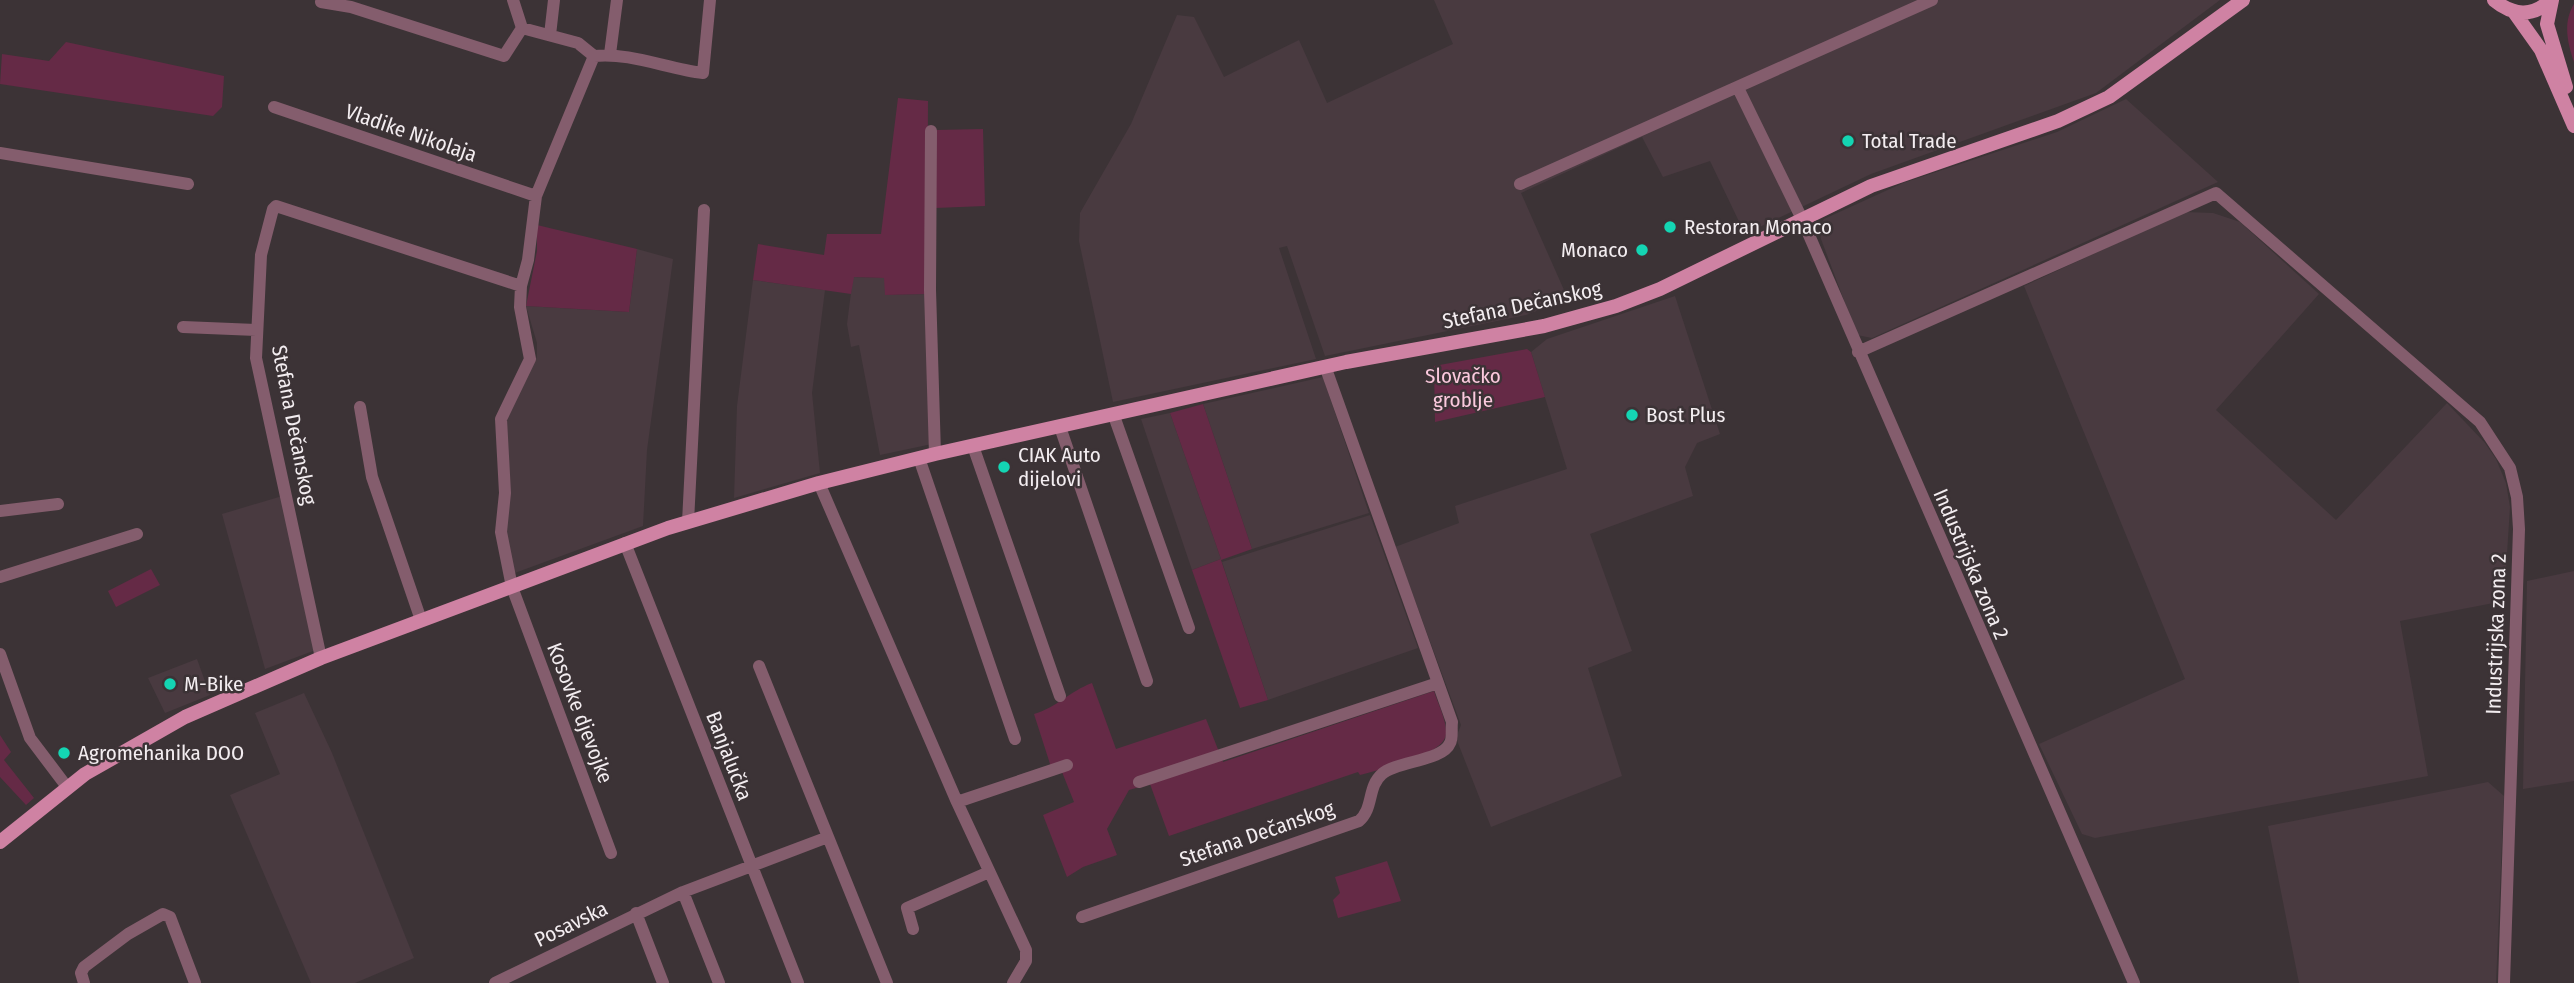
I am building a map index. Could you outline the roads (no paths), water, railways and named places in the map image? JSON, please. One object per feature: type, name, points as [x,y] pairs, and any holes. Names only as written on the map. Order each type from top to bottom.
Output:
[{"type":"main road","points":[[2211,26],[2243,0]]},
{"type":"main road","points":[[2211,26],[2255,0]]},
{"type":"main road","points":[[2514,12],[2535,11],[2551,0]]},
{"type":"main road","points":[[2551,0],[2547,24],[2574,112]]},
{"type":"main road","points":[[2495,1],[2514,12],[2541,50],[2574,126]]},
{"type":"main road","name":"Stefana Dečanskog","points":[[0,842],[67,787],[128,747],[185,717],[321,658],[625,543],[820,483],[935,454],[1114,416],[1325,366],[1544,326],[1616,306],[1660,289],[1801,219],[1909,171],[2058,121],[2109,97],[2211,26]]},
{"type":"street","points":[[513,0],[522,28]]},
{"type":"street","points":[[550,35],[554,0]]},
{"type":"street","points":[[610,54],[617,0]]},
{"type":"street","points":[[522,28],[578,43],[594,56],[610,54],[674,70],[703,73],[710,0]]},
{"type":"street","points":[[1520,184],[1932,0]]},
{"type":"street","points":[[321,2],[351,7],[504,56],[522,28]]},
{"type":"street","points":[[512,587],[501,532],[505,493],[501,419],[530,359],[520,307],[520,286],[528,260],[536,195],[594,56]]},
{"type":"street","name":"Industrijska zona 2","points":[[1738,88],[1801,219],[2134,983]]},
{"type":"street","name":"Vladike Nikolaja","points":[[274,107],[536,195]]},
{"type":"street","points":[[931,131],[930,290],[935,454]]},
{"type":"street","points":[[0,153],[188,184]]},
{"type":"street","name":"Industrijska zona 2","points":[[1858,352],[2216,193],[2480,422],[2510,468],[2517,496],[2519,529],[2504,983]]},
{"type":"street","name":"Stefana Dečanskog","points":[[321,658],[256,358],[261,255],[276,206],[520,286]]},
{"type":"street","points":[[688,522],[704,210]]},
{"type":"street","points":[[183,327],[257,330]]},
{"type":"street","points":[[1139,782],[1438,683],[1325,366]]},
{"type":"street","points":[[360,407],[372,477],[421,620]]},
{"type":"street","points":[[1114,416],[1189,628]]},
{"type":"street","points":[[1060,428],[1147,681]]},
{"type":"street","points":[[973,446],[1060,696]]},
{"type":"street","points":[[919,458],[1016,739]]},
{"type":"street","points":[[820,483],[957,802],[1026,950],[1026,961],[1013,983]]},
{"type":"street","points":[[0,511],[58,504]]},
{"type":"street","points":[[0,577],[137,534]]},
{"type":"street","name":"Banjalučka","points":[[625,543],[797,983]]},
{"type":"street","name":"Kosovke djevojke","points":[[512,587],[611,853]]},
{"type":"street","points":[[0,654],[30,738],[67,787]]},
{"type":"street","points":[[760,666],[887,983]]},
{"type":"street","name":"Stefana Dečanskog","points":[[1082,917],[1359,821],[1367,814],[1375,782],[1383,772],[1443,752],[1452,741],[1452,722],[1438,683]]},
{"type":"street","points":[[957,802],[1067,765]]},
{"type":"street","points":[[636,914],[682,892],[828,837]]},
{"type":"street","points":[[913,929],[907,908],[989,872]]},
{"type":"street","points":[[682,892],[719,983]]},
{"type":"street","points":[[84,983],[81,973],[84,967],[128,934],[163,914],[170,917],[195,983]]},
{"type":"street","name":"Posavska","points":[[495,983],[636,914],[663,983]]},
{"type":"place","name":"Total Trade","points":[[1848,141]]},
{"type":"place","name":"Restoran Monaco","points":[[1670,227]]},
{"type":"place","name":"Monaco","points":[[1642,250]]},
{"type":"place","name":"Bost Plus","points":[[1632,415]]},
{"type":"place","name":"CIAK Auto dijelovi","points":[[1004,467]]},
{"type":"place","name":"M-Bike","points":[[170,684]]},
{"type":"place","name":"Agromehanika DOO","points":[[64,753]]},
{"type":"park label","name":"Slovačko groblje","points":[[1463,388]]}]
